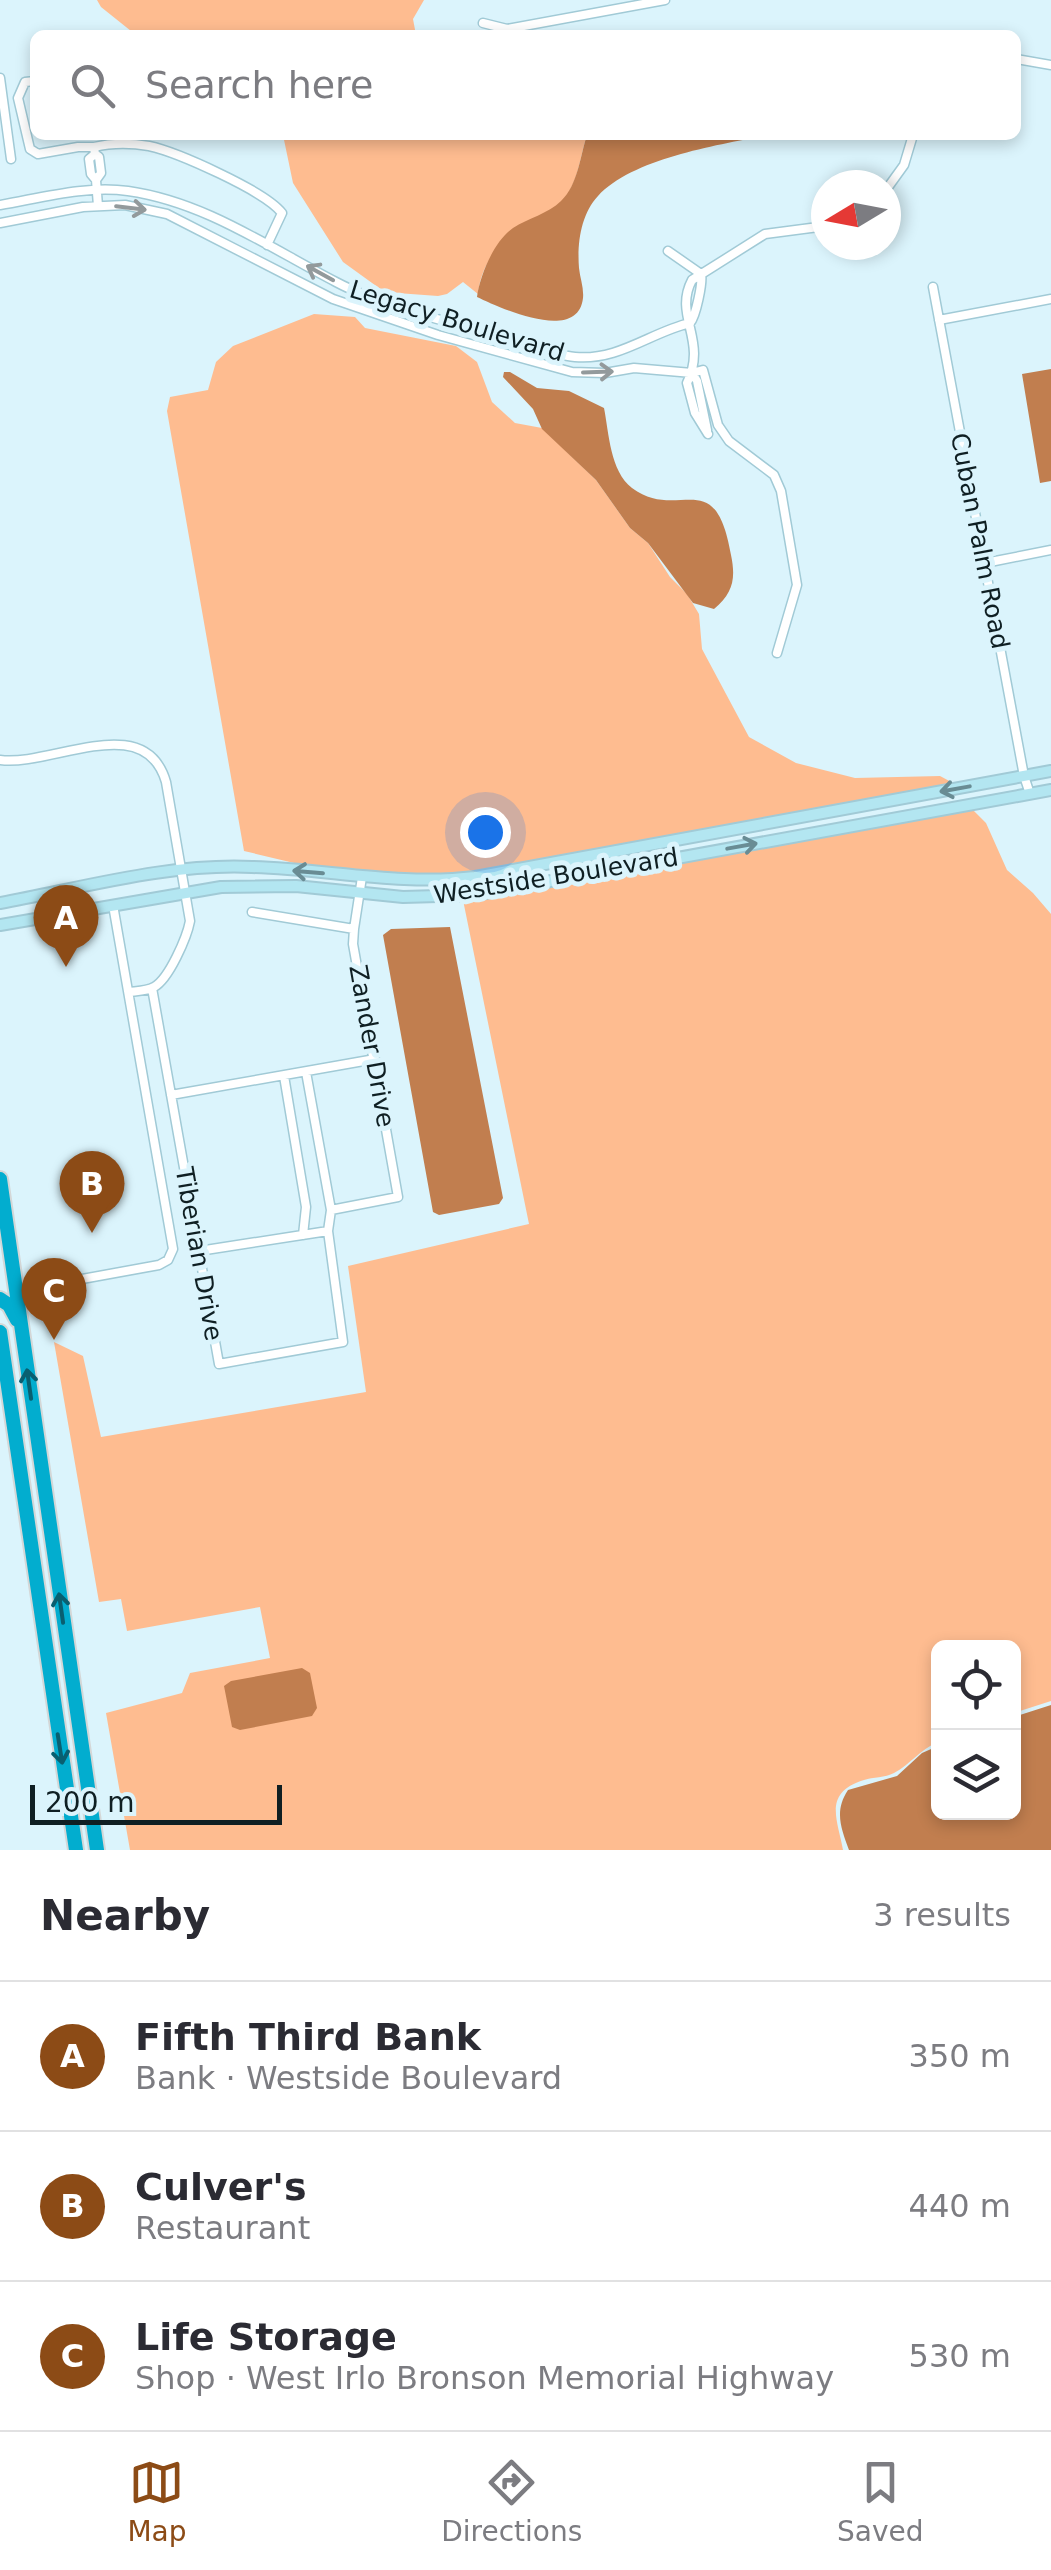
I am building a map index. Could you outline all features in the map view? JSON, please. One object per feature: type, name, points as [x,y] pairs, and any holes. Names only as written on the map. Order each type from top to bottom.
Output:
[{"type":"highway","points":[[0,1180],[97,1850]]},
{"type":"highway","points":[[0,1275],[16,1290]]},
{"type":"highway","points":[[0,1299],[9,1305],[22,1329]]},
{"type":"highway","points":[[0,1332],[76,1850]]},
{"type":"highway","points":[[41,1618],[54,1650],[68,1664]]},
{"type":"highway","points":[[48,1667],[62,1679],[74,1704]]},
{"type":"street","points":[[483,23],[507,29],[665,0]]},
{"type":"street","points":[[1021,60],[1051,65]]},
{"type":"street","points":[[0,78],[11,159]]},
{"type":"street","points":[[30,81],[25,82],[18,98],[30,149],[38,154],[78,146],[94,150],[109,144],[149,146],[196,163],[272,202],[282,213],[267,245]]},
{"type":"street","points":[[149,146],[150,140]]},
{"type":"street","points":[[900,170],[912,140]]},
{"type":"street","points":[[94,150],[101,173],[98,206]]},
{"type":"street","name":"Legacy Boulevard","points":[[0,206],[97,185],[172,199],[216,217],[340,285],[446,321],[575,357],[603,356],[631,348],[667,328],[690,323]]},
{"type":"street","name":"Legacy Boulevard","points":[[0,224],[98,206],[125,205],[167,214],[333,299],[457,340],[572,372],[648,368],[692,373]]},
{"type":"street","points":[[718,424],[708,434],[690,398],[687,382],[696,363],[686,315],[686,290],[700,274],[766,234],[811,228]]},
{"type":"street","points":[[668,251],[700,274]]},
{"type":"street","name":"Cuban Palm Road","points":[[934,287],[1030,794]]},
{"type":"street","points":[[939,320],[1051,299]]},
{"type":"street","points":[[692,373],[703,370],[718,424],[729,440],[774,475],[781,491],[797,579],[777,653]]},
{"type":"street","points":[[985,563],[1051,550]]},
{"type":"street","points":[[0,760],[112,744],[130,745],[146,752],[164,773],[190,921],[164,977],[152,988],[129,992]]},
{"type":"street","name":"Westside Boulevard","points":[[0,903],[181,869],[250,866],[439,881],[1051,771]]},
{"type":"street","name":"Westside Boulevard","points":[[0,926],[186,892],[256,885],[402,898],[474,895],[1051,790]]},
{"type":"street","points":[[354,929],[362,876]]},
{"type":"street","points":[[16,1290],[153,1266],[172,1255],[174,1242],[114,905]]},
{"type":"street","name":"Zander Drive","points":[[252,912],[354,929],[398,1198],[331,1210]]},
{"type":"street","name":"Tiberian Drive","points":[[152,988],[219,1364],[343,1342],[328,1231],[331,1210],[306,1072]]},
{"type":"street","points":[[171,1095],[375,1059]]},
{"type":"street","points":[[284,1076],[306,1207],[303,1235]]},
{"type":"street","points":[[199,1251],[328,1231]]},
{"type":"shaded area","points":[[97,0],[424,0],[413,19],[415,30],[130,30]]},
{"type":"shaded area","points":[[284,140],[586,140],[567,195],[498,249],[482,276],[478,294],[463,282],[438,296],[379,288],[343,262],[293,183]]},
{"type":"shaded area","points":[[586,140],[744,140],[654,163],[613,183],[598,196],[584,220],[580,239],[583,298],[578,312],[568,319],[537,319],[477,297],[489,259],[500,241],[561,201],[575,179]]},
{"type":"shaded area","points":[[314,314],[355,317],[365,328],[456,346],[477,362],[492,402],[515,423],[542,428],[596,480],[630,528],[648,543],[670,577],[687,594],[699,614],[702,649],[749,737],[796,763],[855,778],[940,776],[955,784],[439,877],[311,867],[244,851],[167,411],[170,397],[208,390],[216,362],[233,346]]},
{"type":"shaded area","points":[[1051,369],[1051,481],[1040,483],[1022,374]]},
{"type":"shaded area","points":[[504,372],[537,388],[569,391],[604,408],[615,462],[632,488],[649,497],[705,502],[715,510],[724,527],[733,571],[729,591],[714,609],[693,603],[648,543],[630,528],[596,480],[542,429],[533,409],[503,377]]},
{"type":"shaded area","points":[[972,809],[986,823],[1007,870],[1051,914],[1051,1701],[1021,1711],[1021,1640],[931,1640],[931,1746],[894,1773],[864,1780],[842,1792],[836,1818],[843,1850],[130,1850],[106,1713],[182,1693],[190,1673],[270,1658],[260,1607],[127,1631],[121,1599],[99,1602],[54,1342],[83,1356],[101,1437],[366,1392],[348,1266],[529,1224],[463,900]]},
{"type":"shaded area","points":[[450,927],[503,1198],[499,1204],[439,1215],[433,1212],[383,935],[391,929]]},
{"type":"shaded area","points":[[302,1668],[310,1673],[317,1708],[312,1716],[240,1730],[232,1727],[224,1686],[231,1681]]},
{"type":"shaded area","points":[[1051,1705],[1051,1850],[849,1850],[840,1812],[848,1790],[897,1776],[931,1749],[931,1820],[1021,1820],[1021,1715]]},
{"type":"place","name":"Fifth Third Bank","points":[[66,967]]},
{"type":"place","name":"Culver's","points":[[92,1233]]},
{"type":"place","name":"Life Storage","points":[[54,1340]]}]
